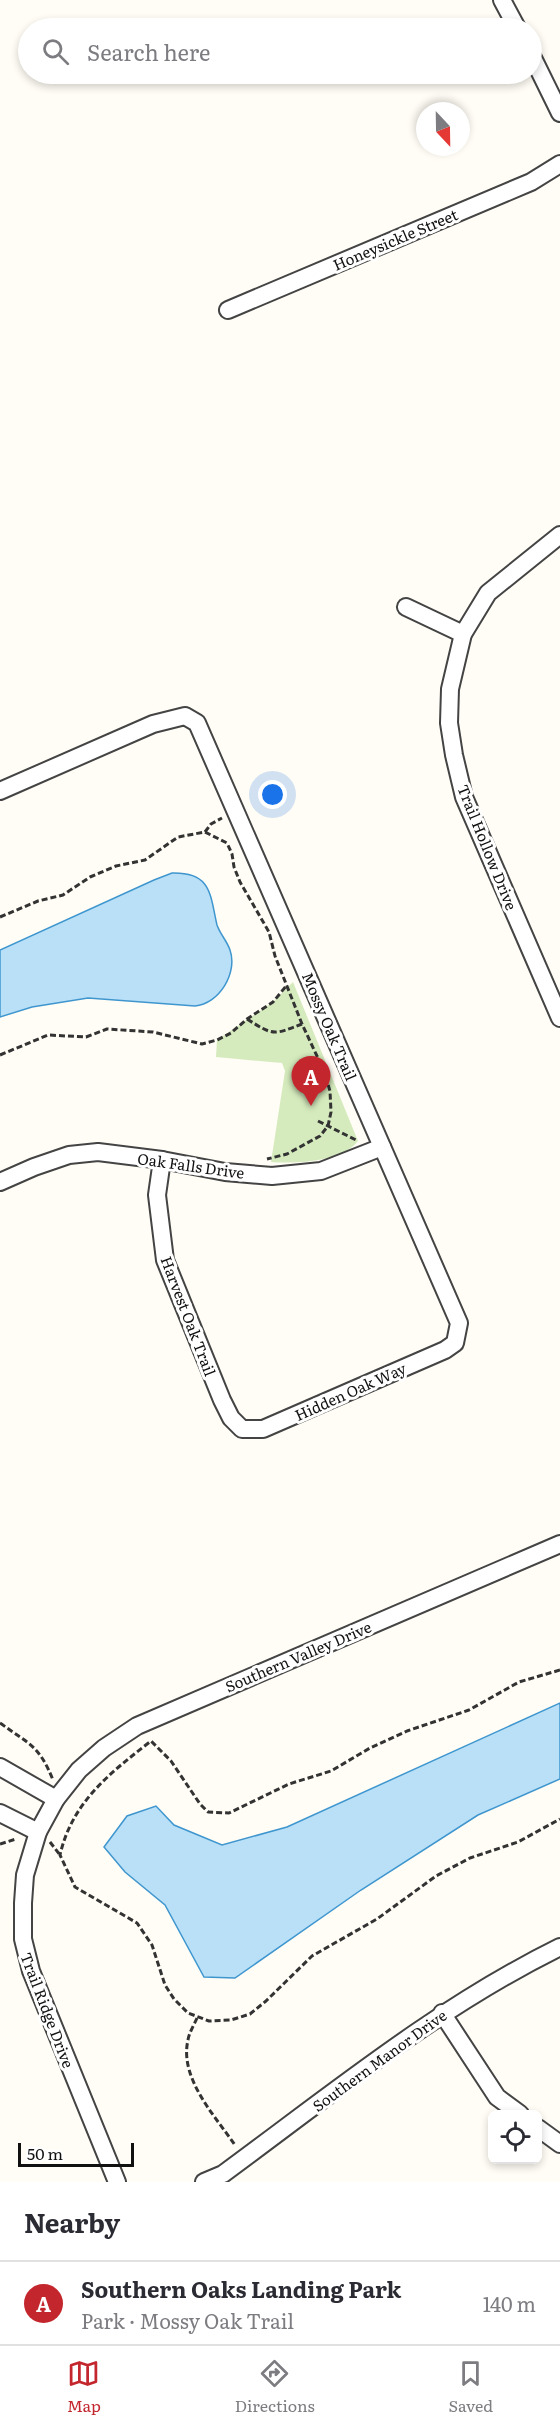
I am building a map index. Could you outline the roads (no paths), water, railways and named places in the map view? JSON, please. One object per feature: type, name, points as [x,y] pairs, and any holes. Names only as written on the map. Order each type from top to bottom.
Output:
[{"type":"street","points":[[502,0],[512,18]]},
{"type":"street","points":[[542,78],[560,113]]},
{"type":"street","name":"Honeysickle Street","points":[[228,310],[531,182],[560,164]]},
{"type":"street","name":"Trail Hollow Drive","points":[[560,535],[488,593],[463,634],[450,689],[449,723],[454,755],[465,797],[557,1000],[560,1018]]},
{"type":"street","points":[[406,607],[463,634]]},
{"type":"street","name":"Mossy Oak Trail","points":[[0,791],[153,724],[185,716],[197,723],[379,1148],[459,1323],[455,1343]]},
{"type":"street","name":"Oak Falls Drive","points":[[0,1182],[33,1167],[69,1155],[98,1152],[162,1160],[225,1172],[272,1176],[321,1171],[379,1148]]},
{"type":"street","name":"Harvest Oak Trail","points":[[162,1160],[157,1195],[165,1260],[222,1400],[231,1418],[242,1429]]},
{"type":"street","name":"Hidden Oak Way","points":[[242,1429],[263,1430],[445,1350],[455,1343]]},
{"type":"street","name":"Southern Valley Drive","points":[[59,1795],[79,1770],[104,1748],[137,1726],[560,1544]]},
{"type":"street","points":[[0,1767],[59,1795]]},
{"type":"street","name":"Trail Ridge Drive","points":[[59,1795],[38,1832],[25,1875],[23,1939],[31,1971],[117,2182]]},
{"type":"street","points":[[0,1813],[38,1832]]},
{"type":"street","name":"Southern Manor Drive","points":[[204,2182],[222,2174],[442,2013],[518,1968],[560,1947]]},
{"type":"street","points":[[442,2013],[497,2097],[514,2110]]},
{"type":"street","points":[[542,2131],[560,2144]]},
{"type":"water","points":[[172,873],[195,876],[207,887],[217,925],[230,950],[232,959],[229,977],[225,986],[212,1000],[195,1006],[88,998],[32,1007],[0,1017],[0,950]]},
{"type":"water","points":[[560,1703],[560,1779],[478,1815],[361,1890],[235,1978],[204,1977],[165,1905],[125,1872],[104,1847],[127,1816],[156,1806],[174,1825],[222,1845],[287,1827]]},
{"type":"place","name":"Southern Oaks Landing Park","points":[[311,1106]]}]
